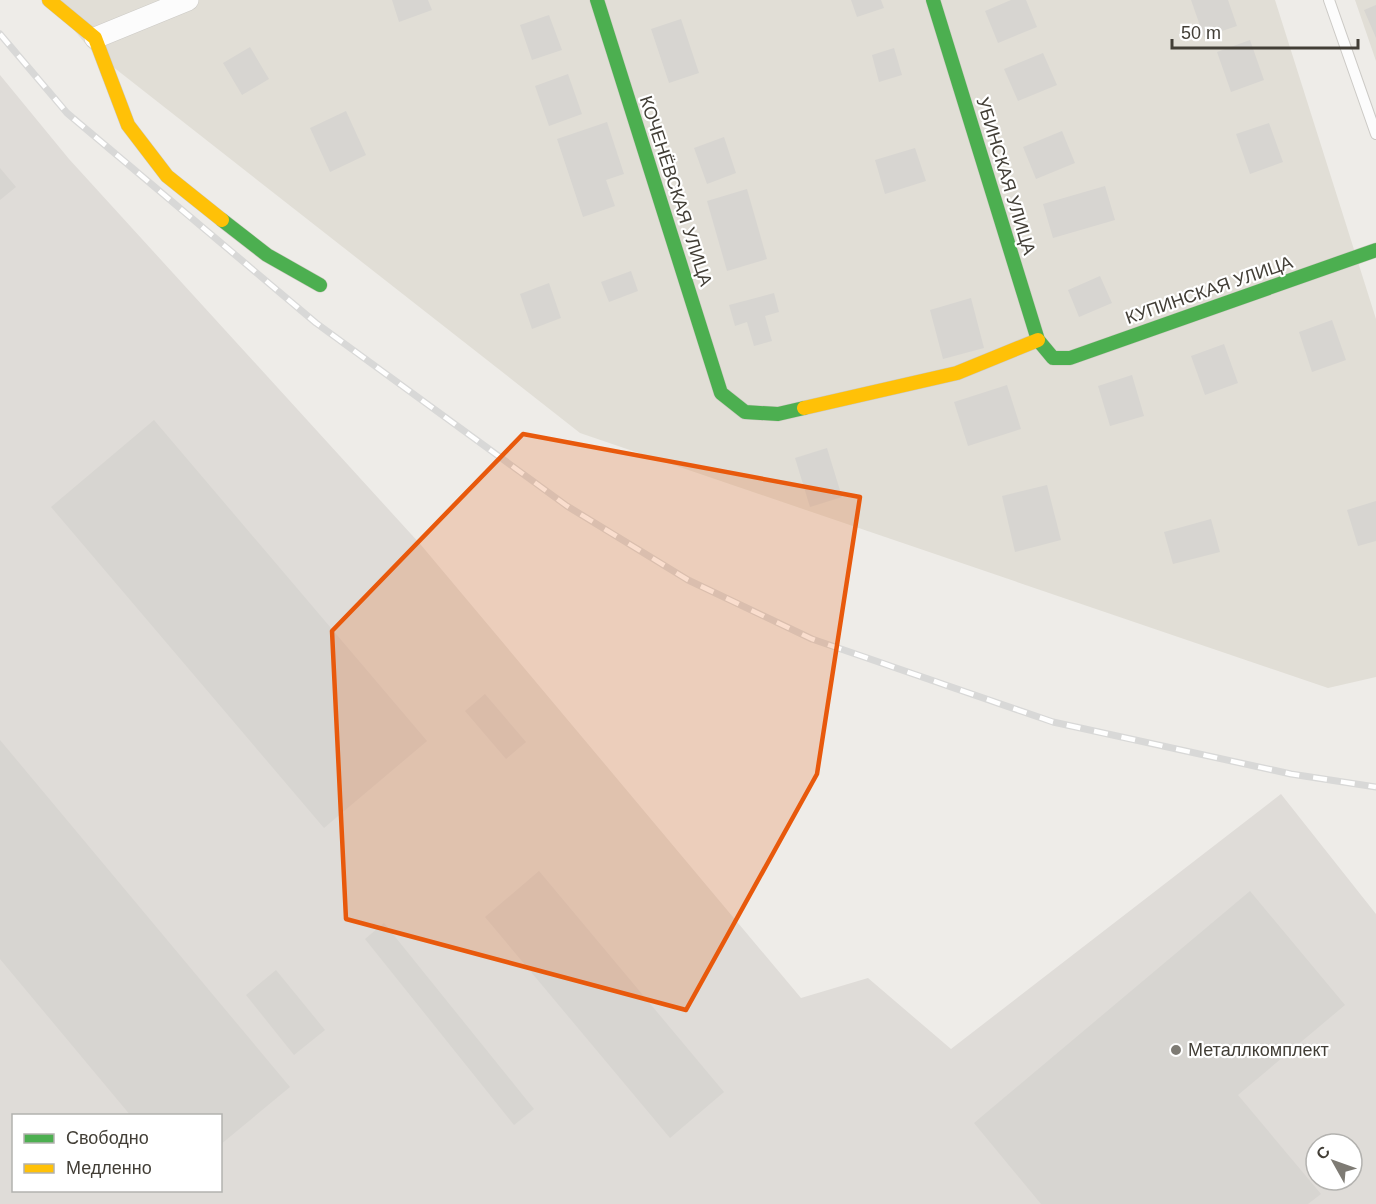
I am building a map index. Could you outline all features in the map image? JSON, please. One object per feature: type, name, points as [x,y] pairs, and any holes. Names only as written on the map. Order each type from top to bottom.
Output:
[{"type":"street","points":[[49,0],[95,38],[128,125],[167,176],[267,255],[320,285]]},
{"type":"street","points":[[95,38],[188,0]]},
{"type":"street","name":"КОЧЕНЁВСКАЯ УЛИЦА","points":[[597,0],[721,393],[745,412],[778,414],[957,373],[1038,340]]},
{"type":"street","name":"УБИНСКАЯ УЛИЦА","points":[[933,0],[1038,340],[1053,358]]},
{"type":"street","name":"КУПИНСКАЯ УЛИЦА","points":[[1053,358],[1070,358],[1376,250]]},
{"type":"lane","points":[[1329,0],[1376,135]]},
{"type":"highlighted area","points":[[523,434],[860,497],[817,774],[686,1010],[346,919],[332,631]]},
{"type":"shaded area","points":[[49,0],[1275,0],[1376,319],[1376,677],[1328,688],[580,433],[89,48]]},
{"type":"shaded area","points":[[1355,0],[1376,0],[1376,61]]},
{"type":"shaded area","points":[[0,75],[69,159],[421,545],[801,998],[868,978],[951,1049],[1281,794],[1376,914],[1376,1204],[0,1204]]},
{"type":"building","points":[[392,0],[428,0],[432,10],[399,22]]},
{"type":"building","points":[[851,0],[881,0],[884,8],[857,17]]},
{"type":"building","points":[[1011,0],[1026,0],[1037,27],[998,43],[985,11]]},
{"type":"building","points":[[1191,0],[1228,0],[1237,26],[1204,37]]},
{"type":"building","points":[[1376,5],[1376,38],[1364,10]]},
{"type":"building","points":[[549,15],[562,50],[532,60],[520,25]]},
{"type":"building","points":[[681,19],[699,73],[669,83],[651,29]]},
{"type":"building","points":[[1250,40],[1264,80],[1231,92],[1217,52]]},
{"type":"building","points":[[250,47],[269,79],[242,95],[223,63]]},
{"type":"building","points":[[894,48],[902,75],[879,82],[872,55]]},
{"type":"building","points":[[1043,53],[1057,85],[1018,101],[1004,69]]},
{"type":"building","points":[[568,74],[582,114],[549,126],[535,86]]},
{"type":"building","points":[[346,111],[366,155],[330,172],[310,128]]},
{"type":"building","points":[[607,122],[624,174],[606,180],[615,206],[583,217],[557,139]]},
{"type":"building","points":[[1269,123],[1283,162],[1250,174],[1236,134]]},
{"type":"building","points":[[1062,131],[1075,163],[1036,179],[1023,147]]},
{"type":"building","points":[[724,137],[736,173],[707,184],[694,148]]},
{"type":"building","points":[[915,148],[926,181],[885,194],[875,160]]},
{"type":"building","points":[[0,168],[16,187],[0,200]]},
{"type":"building","points":[[1105,186],[1115,220],[1053,238],[1043,204]]},
{"type":"building","points":[[747,189],[767,259],[727,271],[707,201]]},
{"type":"building","points":[[631,271],[638,291],[609,302],[601,282]]},
{"type":"building","points":[[1100,276],[1112,303],[1079,317],[1068,290]]},
{"type":"building","points":[[549,283],[561,318],[532,329],[520,294]]},
{"type":"building","points":[[774,293],[779,312],[765,316],[772,341],[754,346],[747,322],[735,326],[729,305]]},
{"type":"building","points":[[971,298],[984,348],[943,359],[930,310]]},
{"type":"building","points":[[1332,320],[1346,360],[1312,372],[1299,332]]},
{"type":"building","points":[[1224,344],[1238,383],[1205,395],[1191,356]]},
{"type":"building","points":[[1132,375],[1144,416],[1110,426],[1098,386]]},
{"type":"building","points":[[1007,385],[1021,429],[968,446],[954,402]]},
{"type":"building","points":[[154,420],[427,741],[324,828],[51,507]]},
{"type":"building","points":[[827,448],[842,497],[810,507],[795,458]]},
{"type":"building","points":[[1047,485],[1061,540],[1015,552],[1002,496]]},
{"type":"building","points":[[1376,501],[1376,541],[1358,546],[1347,510]]},
{"type":"building","points":[[1211,519],[1220,552],[1173,564],[1164,532]]},
{"type":"building","points":[[485,694],[526,742],[506,759],[465,711]]},
{"type":"building","points":[[0,740],[290,1087],[222,1143],[222,1114],[129,1114],[0,959]]},
{"type":"building","points":[[539,871],[724,1092],[670,1138],[485,917]]},
{"type":"building","name":"Металлкомплект","points":[[1250,891],[1345,1005],[1238,1095],[1304,1174],[1304,1192],[1321,1194],[1308,1204],[1041,1204],[974,1123]]},
{"type":"building","points":[[384,923],[534,1109],[514,1125],[365,939]]},
{"type":"building","points":[[276,970],[325,1030],[294,1055],[246,995]]},
{"type":"railway","points":[[0,34],[67,113],[316,323],[567,506],[688,580],[812,639],[1053,722],[1291,774],[1376,787]]},
{"type":"traffic: fast","points":[[597,0],[721,393],[745,412],[778,414],[804,408]]},
{"type":"traffic: fast","points":[[933,0],[1038,340],[1053,358],[1070,358],[1376,250]]},
{"type":"traffic: fast","points":[[222,220],[267,255],[320,285]]},
{"type":"traffic: slow","points":[[49,0],[95,38],[128,125],[167,176],[222,220]]},
{"type":"traffic: slow","points":[[804,408],[957,373],[1038,340]]},
{"type":"place","name":"Металлкомплект","points":[[1176,1050]]}]
